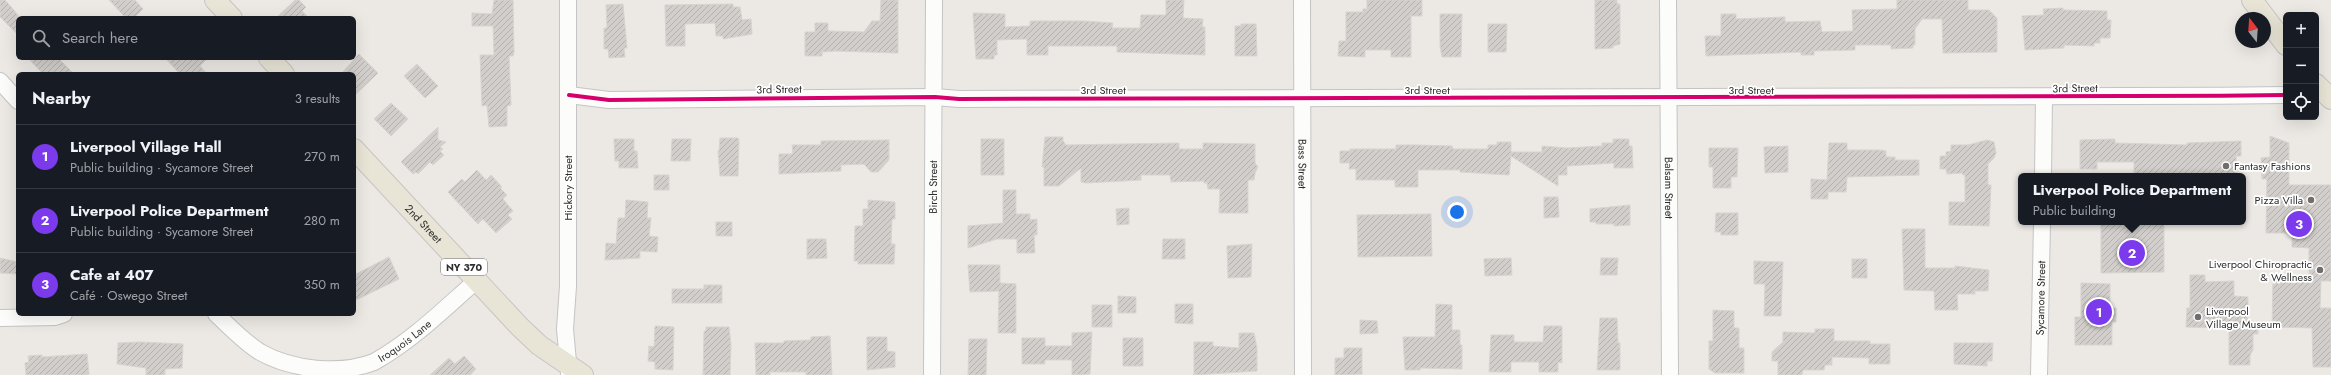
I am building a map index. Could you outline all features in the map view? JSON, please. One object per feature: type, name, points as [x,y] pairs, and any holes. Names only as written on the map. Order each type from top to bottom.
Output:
[{"type":"main road","points":[[215,0],[230,16]]},
{"type":"main road","points":[[2252,0],[2283,42]]},
{"type":"main road","points":[[271,60],[282,72]]},
{"type":"main road","name":"2nd Street","points":[[356,151],[520,327],[574,372]]},
{"type":"street","name":"Hickory Street","points":[[568,0],[568,286],[564,329],[574,372]]},
{"type":"street","name":"Birch Street","points":[[932,375],[935,97],[934,0]]},
{"type":"street","name":"Bass Street","points":[[1302,0],[1303,375]]},
{"type":"street","name":"Balsam Street","points":[[1668,0],[1670,375]]},
{"type":"street","points":[[0,81],[16,99]]},
{"type":"street","name":"3rd Street","points":[[569,95],[609,100],[935,97],[959,99],[1303,100],[2044,98],[2283,95]]},
{"type":"street","points":[[2043,173],[2044,98]]},
{"type":"street","name":"Sycamore Street","points":[[2039,375],[2042,225]]},
{"type":"street","name":"Iroquois Lane","points":[[218,316],[233,331],[260,352],[294,366],[328,372],[350,370],[373,362],[415,335],[476,281]]},
{"type":"street","points":[[0,318],[58,316]]},
{"type":"building","points":[[0,0],[5,0],[18,15],[16,16],[16,33],[0,17]]},
{"type":"building","points":[[109,0],[135,0],[143,9],[136,16],[124,16]]},
{"type":"building","points":[[295,0],[299,0],[306,7],[302,11],[307,16],[278,16]]},
{"type":"building","points":[[494,0],[513,0],[514,53],[513,56],[509,56],[511,105],[507,106],[507,126],[489,127],[487,105],[482,106],[480,55],[494,55],[493,26],[472,26],[472,13],[492,14]]},
{"type":"building","points":[[881,0],[898,0],[898,53],[836,51],[822,52],[822,56],[805,56],[805,32],[815,32],[815,23],[828,23],[828,31],[864,32],[872,21],[880,21]]},
{"type":"building","points":[[1166,0],[1184,0],[1183,18],[1203,19],[1202,27],[1205,27],[1205,55],[1117,52],[1117,46],[1048,46],[1048,55],[1027,55],[1027,39],[997,40],[997,55],[994,55],[994,59],[976,59],[973,13],[1005,14],[1005,27],[1030,26],[1030,21],[1085,21],[1113,23],[1112,28],[1140,28],[1141,15],[1166,15]]},
{"type":"building","points":[[1367,0],[1422,0],[1422,16],[1411,16],[1411,57],[1391,57],[1391,50],[1365,50],[1365,57],[1338,56],[1339,41],[1346,41],[1346,12],[1363,12],[1363,9],[1367,9]]},
{"type":"building","points":[[1595,0],[1617,0],[1617,4],[1620,4],[1620,44],[1613,46],[1613,48],[1595,49]]},
{"type":"building","points":[[1897,0],[1968,0],[1968,10],[1989,10],[1997,18],[1997,52],[1943,53],[1942,19],[1922,19],[1915,29],[1915,45],[1913,45],[1913,48],[1891,49],[1891,45],[1855,45],[1855,50],[1814,51],[1814,55],[1801,55],[1801,52],[1706,56],[1705,36],[1721,36],[1721,14],[1736,14],[1736,19],[1785,17],[1785,22],[1820,21],[1822,32],[1853,31],[1852,10],[1897,9]]},
{"type":"building","points":[[623,4],[627,48],[624,48],[625,57],[609,58],[608,49],[604,49],[604,28],[607,28],[606,5]]},
{"type":"building","points":[[733,4],[733,7],[740,7],[742,20],[751,19],[752,34],[723,39],[723,36],[716,36],[715,23],[685,24],[685,46],[666,46],[665,5]]},
{"type":"building","points":[[2063,8],[2063,10],[2107,11],[2107,20],[2111,20],[2110,38],[2100,38],[2100,43],[2094,43],[2094,46],[2064,45],[2064,48],[2025,50],[2022,16],[2044,15],[2043,9]]},
{"type":"building","points":[[1440,14],[1462,14],[1461,57],[1442,57],[1440,46]]},
{"type":"building","points":[[1241,24],[1256,24],[1257,56],[1235,56],[1235,26],[1241,26]]},
{"type":"building","points":[[1488,24],[1507,24],[1506,52],[1488,52]]},
{"type":"building","points":[[359,54],[378,73],[356,94],[356,72],[343,72],[354,60],[356,60]]},
{"type":"building","points":[[30,60],[60,60],[72,72],[41,72]]},
{"type":"building","points":[[167,60],[206,60],[200,66],[205,72],[178,72]]},
{"type":"building","points":[[417,64],[438,86],[425,98],[404,76]]},
{"type":"building","points":[[391,103],[408,119],[391,136],[374,119]]},
{"type":"building","points":[[438,127],[438,140],[446,142],[440,147],[443,149],[440,151],[444,155],[433,165],[430,162],[418,174],[416,172],[413,174],[401,162]]},
{"type":"building","points":[[2270,136],[2289,143],[2289,185],[2331,185],[2331,281],[2321,281],[2320,308],[2331,308],[2331,367],[2313,367],[2312,328],[2272,327],[2273,280],[2309,278],[2309,248],[2292,247],[2292,233],[2266,233],[2267,179],[2262,179],[2261,158],[2270,157]]},
{"type":"building","points":[[1045,137],[1063,137],[1063,141],[1066,145],[1179,143],[1179,149],[1203,149],[1203,143],[1255,144],[1255,163],[1258,167],[1254,180],[1248,180],[1248,213],[1219,213],[1220,189],[1208,189],[1207,183],[1204,183],[1204,181],[1171,182],[1170,175],[1141,175],[1141,180],[1086,183],[1081,182],[1081,168],[1059,186],[1044,186],[1044,167],[1042,167]]},
{"type":"building","points":[[720,138],[738,138],[739,140],[738,176],[720,176],[718,151]]},
{"type":"building","points":[[614,139],[634,139],[634,151],[637,151],[638,168],[619,168],[619,161],[615,161]]},
{"type":"building","points":[[672,139],[691,139],[690,161],[671,161]]},
{"type":"building","points":[[981,139],[1004,139],[1004,175],[981,175]]},
{"type":"building","points":[[1613,139],[1629,139],[1629,146],[1632,146],[1633,168],[1614,168],[1614,163],[1567,166],[1567,175],[1558,175],[1558,186],[1511,156],[1509,175],[1460,172],[1460,170],[1418,170],[1418,187],[1395,187],[1395,180],[1356,180],[1356,169],[1349,169],[1350,163],[1340,163],[1340,151],[1350,151],[1350,149],[1396,149],[1396,145],[1417,145],[1452,146],[1453,149],[1488,149],[1488,145],[1497,145],[1497,142],[1511,142],[1511,152],[1542,152],[1542,146],[1567,148],[1602,146],[1602,143],[1613,143]]},
{"type":"building","points":[[2115,139],[2115,143],[2187,145],[2187,143],[2241,141],[2241,156],[2236,156],[2237,173],[2134,173],[2134,162],[2097,162],[2097,169],[2080,169],[2080,140]]},
{"type":"building","points":[[889,140],[889,160],[878,172],[871,172],[864,164],[841,165],[841,171],[779,174],[779,154],[793,154],[792,145],[821,145],[821,141]]},
{"type":"building","points":[[1987,140],[1994,142],[1996,153],[1994,158],[1988,164],[1988,185],[1991,185],[1989,226],[1949,225],[1949,202],[1965,202],[1965,175],[1962,173],[1947,174],[1946,169],[1940,169],[1940,156],[1946,156],[1946,152],[1951,151],[1951,145],[1968,145]]},
{"type":"building","points":[[1829,143],[1847,143],[1847,150],[1886,151],[1886,157],[1895,157],[1895,160],[1919,160],[1919,175],[1847,177],[1846,192],[1828,192],[1828,199],[1811,199],[1811,179],[1827,180]]},
{"type":"building","points":[[1788,146],[1788,172],[1765,173],[1764,147]]},
{"type":"building","points":[[1709,148],[1738,148],[1737,177],[1731,177],[1731,188],[1713,188],[1713,167],[1709,167]]},
{"type":"building","points":[[477,170],[486,180],[491,175],[502,187],[500,188],[507,195],[503,199],[513,211],[508,215],[512,219],[496,233],[483,219],[478,224],[448,192],[462,179],[465,182]]},
{"type":"building","points":[[654,175],[669,175],[669,190],[654,190]]},
{"type":"building","points":[[1003,190],[1016,190],[1016,214],[1030,214],[1030,220],[1037,219],[1037,235],[1034,235],[1035,253],[1017,253],[1017,239],[997,239],[968,248],[968,226],[1003,223]]},
{"type":"building","points":[[1544,197],[1558,197],[1559,217],[1544,218]]},
{"type":"building","points":[[626,200],[648,202],[647,218],[651,218],[649,236],[658,237],[657,252],[640,251],[640,258],[605,260],[606,243],[616,244],[618,218],[625,218]]},
{"type":"building","points":[[868,200],[895,202],[895,219],[892,219],[891,244],[895,244],[894,264],[858,264],[858,261],[854,261],[855,226],[863,226],[863,209],[868,209]]},
{"type":"building","points":[[1630,205],[1630,225],[1614,226],[1614,224],[1596,224],[1596,222],[1590,222],[1590,209]]},
{"type":"building","points":[[1129,208],[1129,224],[1117,225],[1116,209]]},
{"type":"building","points":[[1716,213],[1738,213],[1738,235],[1721,235],[1721,232],[1715,232]]},
{"type":"building","points":[[1431,214],[1432,256],[1358,257],[1357,215]]},
{"type":"building","points":[[716,222],[732,222],[732,236],[716,236]]},
{"type":"building","points":[[2101,225],[2164,225],[2164,272],[2101,273]]},
{"type":"building","points":[[1902,229],[1925,229],[1925,268],[1955,268],[1955,266],[1989,270],[1988,291],[1975,291],[1975,294],[1957,294],[1958,310],[1935,310],[1934,291],[1904,290]]},
{"type":"building","points":[[807,239],[826,239],[827,258],[807,259]]},
{"type":"building","points":[[1163,239],[1185,239],[1185,259],[1162,259]]},
{"type":"building","points":[[1252,244],[1251,277],[1228,278],[1227,246]]},
{"type":"building","points":[[389,257],[399,279],[356,300],[356,274]]},
{"type":"building","points":[[0,258],[16,262],[16,274],[0,273]]},
{"type":"building","points":[[1511,258],[1512,275],[1485,276],[1484,259]]},
{"type":"building","points":[[1601,258],[1618,258],[1617,275],[1600,275]]},
{"type":"building","points":[[1852,259],[1867,259],[1867,278],[1852,278]]},
{"type":"building","points":[[1754,261],[1783,262],[1781,316],[1764,316],[1765,284],[1754,284]]},
{"type":"building","points":[[968,265],[1000,265],[1000,283],[1016,284],[1016,333],[998,333],[999,291],[970,292]]},
{"type":"building","points":[[2190,275],[2205,275],[2205,282],[2234,281],[2234,296],[2248,297],[2248,322],[2258,322],[2258,334],[2253,334],[2253,350],[2250,355],[2250,365],[2229,365],[2229,328],[2186,327],[2187,308],[2190,308]]},
{"type":"building","points":[[2081,283],[2110,284],[2110,308],[2116,308],[2116,322],[2112,322],[2112,345],[2075,345],[2075,317],[2081,317]]},
{"type":"building","points":[[704,285],[722,285],[722,303],[672,303],[672,289],[704,289]]},
{"type":"building","points":[[1118,296],[1136,297],[1136,313],[1118,313]]},
{"type":"building","points":[[1175,304],[1193,304],[1193,324],[1175,323]]},
{"type":"building","points":[[1436,304],[1452,305],[1452,330],[1460,330],[1460,345],[1462,345],[1462,369],[1420,368],[1420,370],[1405,370],[1403,337],[1435,337]]},
{"type":"building","points":[[1092,305],[1112,305],[1112,327],[1092,327]]},
{"type":"building","points":[[1713,310],[1734,311],[1734,328],[1739,328],[1739,348],[1744,348],[1744,373],[1715,373],[1709,369],[1709,341],[1713,341]]},
{"type":"building","points":[[1600,318],[1617,318],[1618,343],[1620,343],[1620,370],[1597,370]]},
{"type":"building","points":[[1360,320],[1377,321],[1378,333],[1360,334]]},
{"type":"building","points":[[655,326],[674,327],[673,370],[655,369],[655,362],[648,361],[649,346],[654,347]]},
{"type":"building","points":[[1544,326],[1562,326],[1562,363],[1558,362],[1558,372],[1539,372],[1539,362],[1511,362],[1511,372],[1489,372],[1491,335],[1514,335],[1514,342],[1543,342]]},
{"type":"building","points":[[706,327],[729,327],[731,345],[730,375],[703,375],[704,331],[706,331]]},
{"type":"building","points":[[1815,329],[1834,329],[1834,341],[1870,341],[1870,344],[1890,344],[1890,364],[1869,364],[1869,358],[1832,357],[1832,365],[1825,365],[1824,370],[1803,370],[1802,375],[1778,375],[1778,361],[1772,361],[1772,352],[1783,342],[1783,332],[1815,333]]},
{"type":"building","points":[[1092,332],[1090,374],[1072,375],[1072,360],[1045,360],[1045,364],[1022,364],[1022,338],[1045,338],[1045,346],[1072,346],[1072,333]]},
{"type":"building","points":[[1239,333],[1254,333],[1257,348],[1257,371],[1194,375],[1194,342],[1213,342],[1213,346],[1239,348]]},
{"type":"building","points":[[830,336],[832,375],[806,375],[806,372],[770,372],[770,375],[756,375],[755,343],[784,343],[784,341],[811,340],[811,337]]},
{"type":"building","points":[[867,337],[887,337],[887,351],[895,352],[895,367],[867,370]]},
{"type":"building","points":[[1123,338],[1143,338],[1143,366],[1123,366]]},
{"type":"building","points":[[969,339],[987,339],[986,375],[968,375]]},
{"type":"building","points":[[140,342],[183,344],[182,368],[165,369],[165,375],[146,375],[146,368],[117,364],[118,343]]},
{"type":"building","points":[[1954,343],[1993,343],[1992,361],[1987,361],[1987,366],[1954,364]]},
{"type":"building","points":[[1344,348],[1362,348],[1362,374],[1335,375],[1335,358],[1344,358]]},
{"type":"building","points":[[87,354],[89,374],[26,375],[25,363],[29,362],[28,356],[42,355],[42,357]]},
{"type":"building","points":[[464,356],[476,369],[470,375],[430,375],[449,358],[455,364]]},
{"type":"cycle path","points":[[569,95],[609,100],[935,97],[959,99],[1291,100],[1954,98],[2283,95]]},
{"type":"place","name":"Fantasy Fashions","points":[[2226,166]]},
{"type":"place","name":"Pizza Villa","points":[[2311,200]]},
{"type":"place","name":"Cafe at 407","points":[[2299,224]]},
{"type":"place","name":"Liverpool Police Department","points":[[2132,253]]},
{"type":"place","name":"Liverpool Chiropractic & Wellness","points":[[2320,270]]},
{"type":"place","name":"Liverpool Village Hall","points":[[2099,312]]},
{"type":"place","name":"Liverpool Village Museum","points":[[2198,317]]}]
